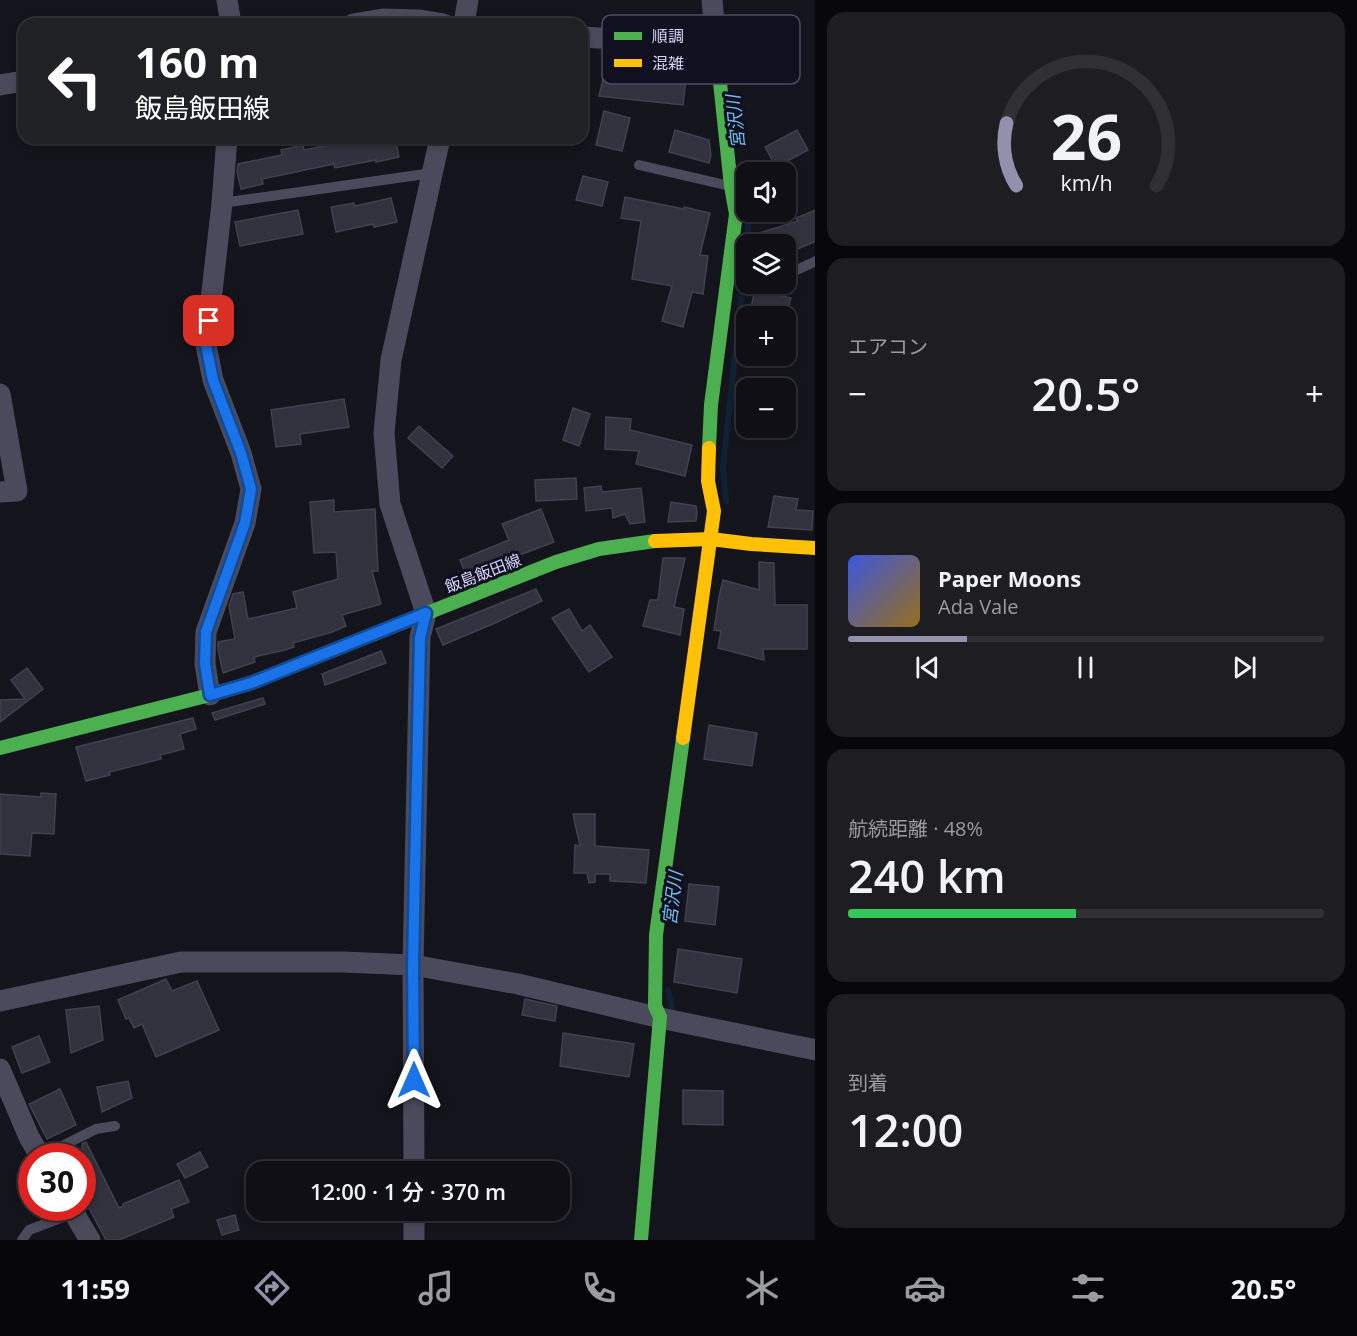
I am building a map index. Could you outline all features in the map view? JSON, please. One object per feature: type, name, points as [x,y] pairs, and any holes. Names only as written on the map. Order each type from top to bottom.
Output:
[{"type":"street","points":[[227,0],[230,18]]},
{"type":"street","points":[[465,18],[468,0]]},
{"type":"street","points":[[712,0],[713,15]]},
{"type":"street","points":[[0,85],[18,82]]},
{"type":"street","points":[[670,1019],[655,1006],[656,935],[711,539],[714,511],[708,481],[711,405],[736,214],[730,186],[720,84]]},
{"type":"street","points":[[210,695],[205,664],[206,632],[245,523],[251,489],[241,453],[213,380],[206,345],[227,144]]},
{"type":"street","points":[[414,1161],[413,965],[420,638],[426,613],[390,504],[384,433],[391,360],[439,144]]},
{"type":"street","points":[[0,394],[16,491],[0,492]]},
{"type":"street","name":"飯島飯田線","points":[[0,748],[251,683],[556,562],[599,549],[647,541],[711,539],[815,548]]},
{"type":"street","points":[[0,1001],[181,962],[343,962],[413,965],[518,984],[815,1050]]},
{"type":"street","points":[[641,1240],[670,1019]]},
{"type":"street","points":[[0,1069],[33,1143]]},
{"type":"street","points":[[79,1221],[90,1240]]},
{"type":"street","points":[[414,1221],[414,1240]]},
{"type":"lane","points":[[639,165],[730,186]]},
{"type":"lane","points":[[222,202],[432,173]]},
{"type":"lane","points":[[796,270],[815,261]]},
{"type":"lane","points":[[67,1143],[96,1129],[115,1126]]},
{"type":"lane","points":[[22,1240],[29,1230],[49,1221]]},
{"type":"building","points":[[602,84],[685,84],[683,105],[599,96]]},
{"type":"building","points":[[604,111],[630,118],[622,151],[596,145]]},
{"type":"building","points":[[675,130],[709,140],[711,155],[709,163],[669,152]]},
{"type":"building","points":[[797,130],[808,150],[785,162],[773,162],[765,147]]},
{"type":"building","points":[[333,144],[396,144],[399,157],[335,168],[334,164],[262,179],[263,184],[241,189],[237,172],[238,164],[282,155],[281,150],[303,145],[304,150]]},
{"type":"building","points":[[583,176],[608,182],[602,206],[576,200]]},
{"type":"building","points":[[625,197],[710,213],[700,255],[708,256],[703,294],[692,292],[683,327],[662,321],[672,286],[632,279],[641,221],[621,218]]},
{"type":"building","points":[[391,198],[397,222],[374,227],[373,224],[336,232],[331,207],[354,203],[355,206]]},
{"type":"building","points":[[298,210],[303,234],[240,246],[235,222]]},
{"type":"building","points":[[815,210],[815,241],[796,250],[796,234],[756,234],[796,222],[798,221],[796,218]]},
{"type":"building","points":[[754,294],[773,294],[791,298],[789,306],[751,306]]},
{"type":"building","points":[[344,399],[349,427],[300,434],[301,444],[276,447],[271,410]]},
{"type":"building","points":[[573,408],[590,414],[579,446],[563,440]]},
{"type":"building","points":[[606,417],[631,419],[630,430],[692,445],[685,476],[636,464],[639,451],[605,449]]},
{"type":"building","points":[[419,426],[453,456],[442,468],[408,438]]},
{"type":"building","points":[[576,478],[577,499],[536,501],[535,480]]},
{"type":"building","points":[[601,486],[602,492],[641,488],[645,522],[630,524],[625,514],[613,518],[612,508],[586,511],[584,488]]},
{"type":"building","points":[[774,496],[798,499],[796,510],[813,511],[812,530],[768,527]]},
{"type":"building","points":[[334,500],[334,512],[375,509],[378,571],[372,571],[381,604],[342,615],[346,626],[293,643],[294,647],[254,657],[255,662],[223,673],[218,642],[235,639],[229,606],[233,594],[243,592],[248,619],[297,608],[293,592],[338,579],[336,552],[314,553],[310,502]]},
{"type":"building","points":[[671,502],[696,506],[696,521],[668,522]]},
{"type":"building","points":[[541,509],[554,542],[467,578],[460,560],[509,540],[502,524]]},
{"type":"building","points":[[663,558],[685,558],[674,607],[684,609],[680,635],[643,626],[650,600],[658,600]]},
{"type":"building","points":[[759,562],[774,563],[775,605],[807,605],[807,649],[763,649],[764,660],[718,648],[721,631],[714,630],[723,580],[759,590]]},
{"type":"building","points":[[536,589],[542,601],[443,645],[436,629]]},
{"type":"building","points":[[569,609],[582,631],[590,625],[612,657],[589,672],[552,618]]},
{"type":"building","points":[[381,651],[386,663],[325,685],[322,674]]},
{"type":"building","points":[[27,668],[43,689],[0,722],[0,700],[25,699],[11,680]]},
{"type":"building","points":[[263,698],[265,704],[215,720],[212,713]]},
{"type":"building","points":[[193,718],[196,729],[180,734],[184,749],[160,755],[161,759],[109,772],[110,775],[86,781],[76,747]]},
{"type":"building","points":[[709,725],[757,733],[752,766],[704,759]]},
{"type":"building","points":[[41,793],[56,794],[54,834],[32,833],[30,856],[0,854],[0,794],[41,797]]},
{"type":"building","points":[[573,814],[595,814],[595,846],[649,850],[646,883],[610,881],[610,874],[595,874],[595,882],[589,883],[587,873],[574,873],[575,845],[580,846]]},
{"type":"building","points":[[689,884],[719,887],[715,925],[685,921]]},
{"type":"building","points":[[678,949],[742,959],[737,993],[674,982]]},
{"type":"building","points":[[166,979],[172,991],[197,981],[219,1030],[156,1057],[142,1024],[134,1028],[129,1018],[126,1019],[118,1000]]},
{"type":"building","points":[[525,999],[557,1006],[555,1021],[522,1015]]},
{"type":"building","points":[[99,1006],[103,1040],[71,1053],[66,1010]]},
{"type":"building","points":[[563,1033],[634,1044],[629,1077],[560,1066]]},
{"type":"building","points":[[39,1036],[50,1062],[22,1073],[12,1047]]},
{"type":"building","points":[[128,1081],[132,1098],[102,1112],[97,1087]]},
{"type":"building","points":[[60,1089],[76,1125],[47,1139],[29,1104]]},
{"type":"building","points":[[683,1090],[723,1091],[723,1125],[683,1124]]},
{"type":"building","points":[[200,1152],[208,1167],[185,1178],[177,1164]]},
{"type":"building","points":[[96,1162],[119,1208],[123,1204],[179,1180],[189,1202],[171,1209],[174,1217],[119,1240],[106,1240],[96,1221]]},
{"type":"building","points":[[235,1215],[239,1230],[222,1235],[217,1220]]},
{"type":"waterway","name":"宮沢川","points":[[748,224],[748,234]]},
{"type":"waterway","name":"宮沢川","points":[[726,501],[723,467],[742,294]]},
{"type":"waterway","name":"宮沢川","points":[[668,990],[672,1006],[671,1015]]},
{"type":"traffic: fast","points":[[709,448],[711,405],[736,214],[720,84]]},
{"type":"traffic: fast","points":[[0,748],[251,683],[556,562],[599,549],[655,541]]},
{"type":"traffic: fast","points":[[641,1240],[660,1017],[655,1006],[656,935],[683,738]]},
{"type":"traffic: slow","points":[[683,738],[714,511],[708,481],[709,448]]},
{"type":"traffic: slow","points":[[655,541],[711,539],[815,548]]},
{"type":"route","points":[[209,321],[206,345],[213,380],[241,453],[251,489],[245,523],[206,632],[205,664],[210,695],[251,683],[426,613],[420,638],[413,965],[414,1080]]}]
